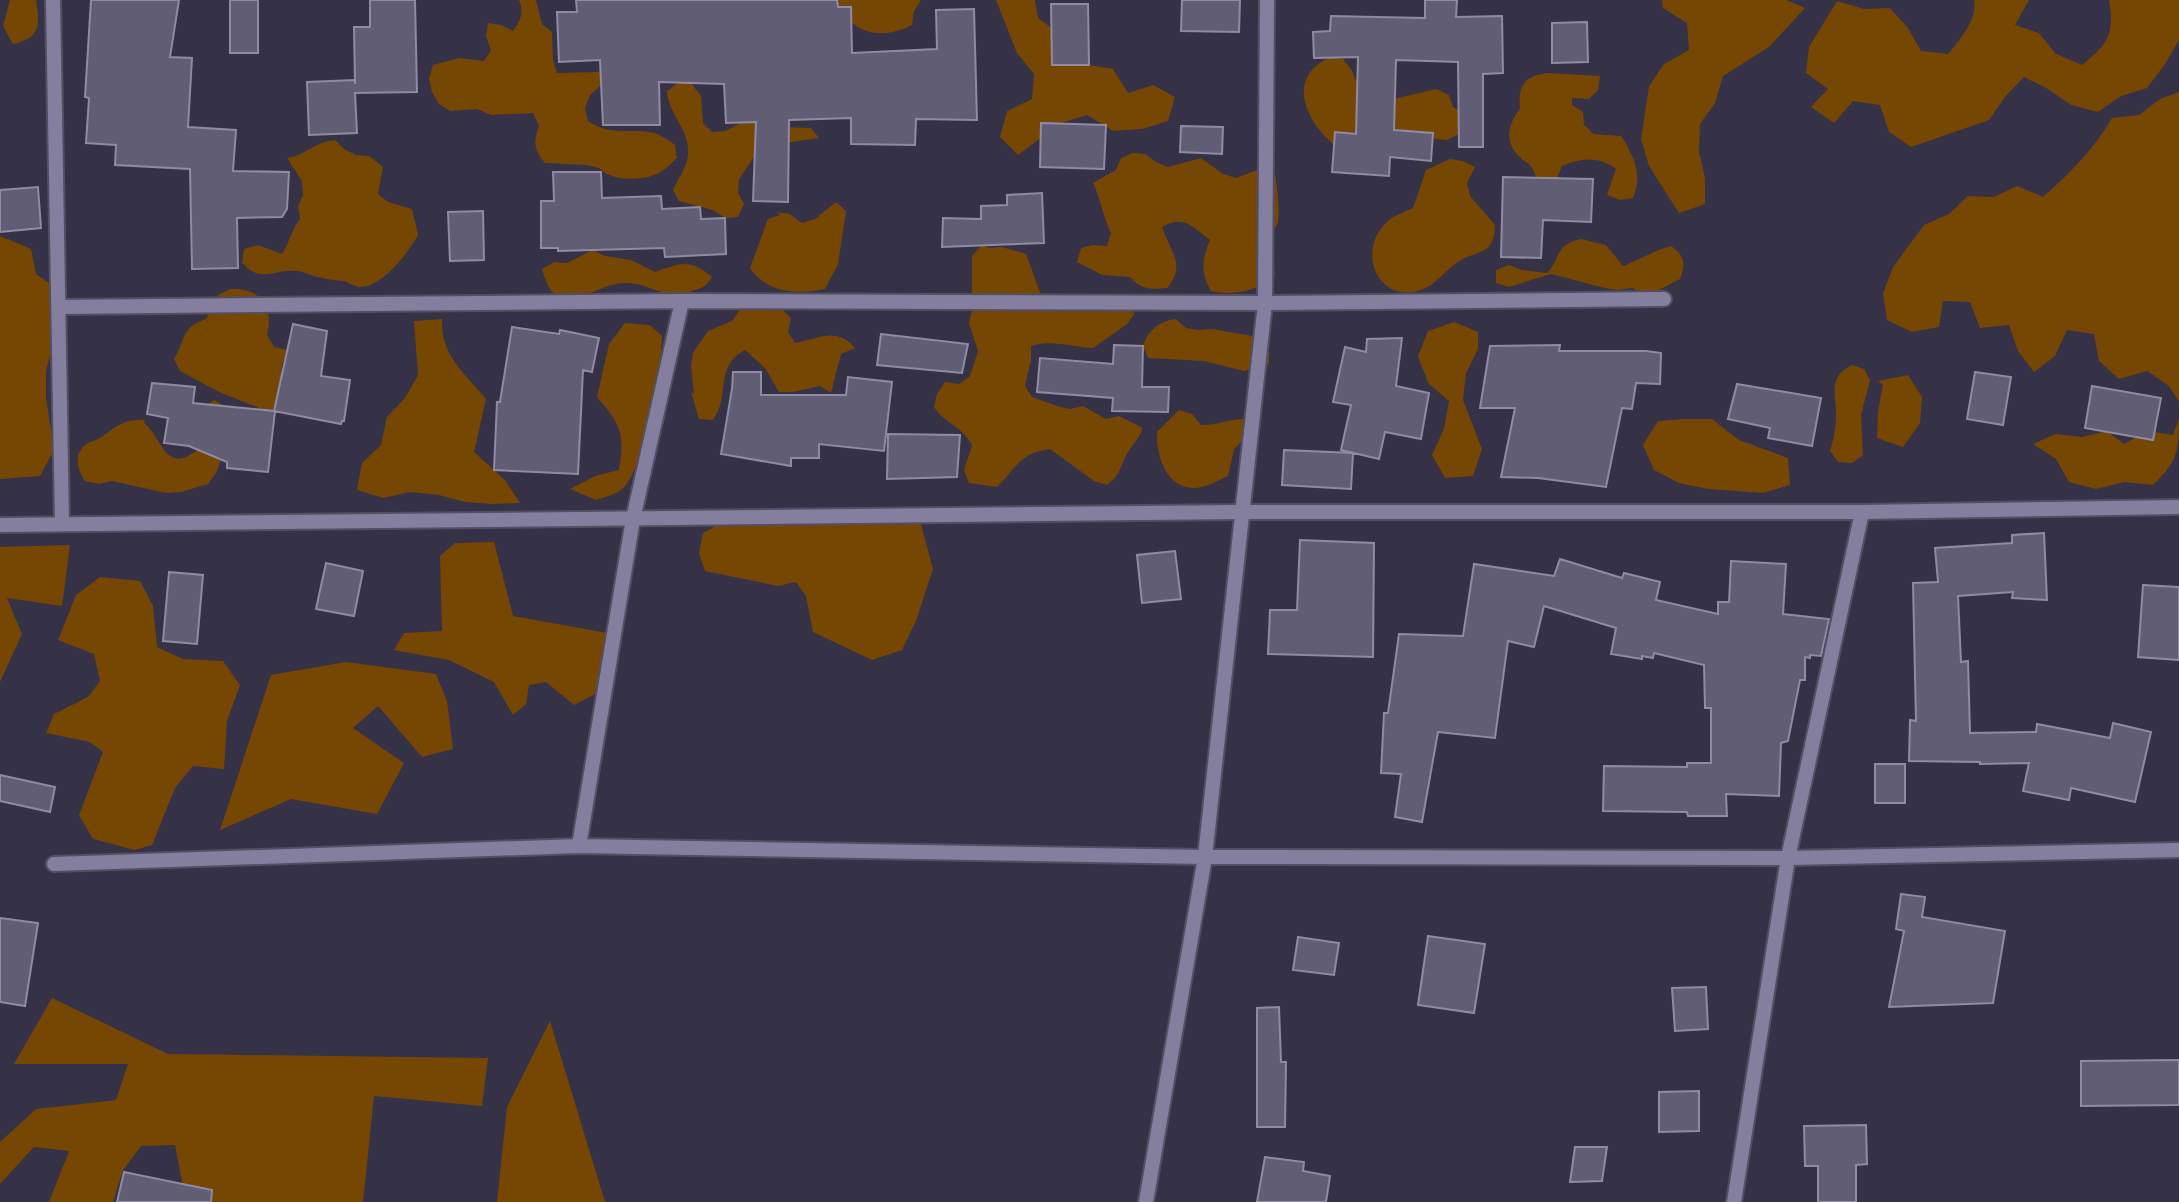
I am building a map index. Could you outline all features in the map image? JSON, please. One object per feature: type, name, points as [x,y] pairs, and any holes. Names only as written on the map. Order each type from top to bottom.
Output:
[{"type":"street","points":[[53,0],[62,523]]},
{"type":"street","points":[[1146,1202],[1205,857],[1265,303],[1267,0]]},
{"type":"street","points":[[58,307],[682,301],[1265,303],[1664,299]]},
{"type":"street","points":[[579,846],[633,519],[682,301]]},
{"type":"street","points":[[0,525],[1242,512],[1862,512],[2179,507]]},
{"type":"street","points":[[1734,1202],[1788,858],[1862,512]]},
{"type":"street","points":[[54,864],[579,846],[1205,857],[1788,858],[2179,850]]},
{"type":"shaded area","points":[[10,0],[36,0],[38,17],[34,34],[13,44],[3,26]]},
{"type":"shaded area","points":[[519,0],[536,0],[542,24],[552,32],[553,60],[557,73],[597,72],[623,66],[590,95],[585,108],[588,121],[610,130],[660,135],[675,145],[677,158],[657,174],[633,179],[617,178],[599,168],[586,165],[545,163],[536,146],[539,126],[533,113],[491,115],[477,109],[450,111],[439,104],[432,92],[429,78],[433,65],[459,58],[484,61],[491,50],[486,36],[488,23],[513,31],[521,16]]},
{"type":"shaded area","points":[[837,0],[921,0],[914,11],[912,25],[879,33],[863,30],[855,25],[842,13]]},
{"type":"shaded area","points":[[996,0],[1035,0],[1038,18],[1060,34],[1064,61],[1113,69],[1128,93],[1153,85],[1175,97],[1168,121],[1142,129],[1113,131],[1087,115],[1061,123],[1018,155],[1000,137],[1007,111],[1032,99],[1034,74],[1017,53]]},
{"type":"shaded area","points":[[1662,0],[1786,0],[1805,8],[1769,47],[1723,76],[1715,103],[1700,124],[1699,152],[1705,178],[1705,204],[1679,213],[1649,166],[1641,139],[1649,86],[1664,64],[1689,50],[1687,23],[1663,8]]},
{"type":"shaded area","points":[[1974,0],[2029,0],[2015,25],[2039,33],[2056,54],[2082,65],[2098,51],[2108,37],[2111,22],[2109,0],[2179,0],[2179,40],[2147,88],[2121,96],[2098,112],[2071,105],[2024,77],[2005,97],[1989,120],[1911,147],[1889,132],[1880,105],[1853,101],[1834,123],[1811,107],[1828,89],[1806,73],[1809,47],[1837,1],[1864,9],[1890,8],[1908,28],[1921,51],[1948,54],[1970,22]]},
{"type":"shaded area","points":[[1330,57],[1343,59],[1361,91],[1385,101],[1436,89],[1449,95],[1453,107],[1464,113],[1476,130],[1447,140],[1393,130],[1341,150],[1329,141],[1311,117],[1304,90],[1307,78],[1315,66]]},
{"type":"shaded area","points":[[1548,73],[1600,76],[1598,90],[1589,99],[1572,98],[1572,105],[1583,112],[1584,125],[1594,134],[1621,136],[1636,166],[1637,182],[1633,198],[1620,200],[1607,195],[1616,169],[1596,160],[1576,161],[1562,166],[1557,178],[1541,191],[1532,168],[1516,152],[1509,134],[1512,121],[1520,109],[1520,94],[1524,83],[1528,79]]},
{"type":"shaded area","points":[[678,83],[691,83],[701,96],[703,123],[712,132],[725,131],[747,120],[785,127],[811,128],[819,138],[778,144],[755,155],[739,179],[738,193],[744,204],[738,217],[725,218],[713,210],[679,201],[673,190],[686,163],[688,145],[667,91]]},
{"type":"shaded area","points":[[2179,92],[2179,402],[2169,386],[2147,371],[2119,379],[2099,361],[2094,334],[2067,330],[2055,356],[2034,372],[2018,351],[2009,325],[1980,328],[1970,302],[1943,301],[1939,327],[1912,332],[1887,320],[1883,293],[1893,267],[1924,225],[1949,214],[1968,196],[1994,197],[2017,186],[2043,197],[2081,160],[2112,118],[2139,115],[2160,99]]},
{"type":"shaded area","points":[[335,140],[344,149],[356,155],[369,156],[383,167],[378,194],[388,202],[412,209],[418,235],[414,242],[385,276],[368,286],[359,287],[297,271],[262,274],[249,269],[242,263],[244,249],[258,245],[282,254],[300,219],[298,206],[303,195],[302,181],[287,158],[321,143]]},
{"type":"shaded area","points":[[1133,153],[1145,154],[1168,167],[1201,158],[1223,174],[1236,178],[1260,169],[1274,171],[1279,217],[1270,241],[1275,276],[1245,291],[1211,291],[1203,265],[1210,240],[1182,222],[1162,227],[1176,265],[1173,280],[1167,288],[1146,288],[1130,277],[1102,275],[1077,262],[1081,248],[1107,246],[1111,233],[1093,183],[1116,170],[1121,158]]},
{"type":"shaded area","points":[[1450,159],[1475,167],[1467,183],[1470,196],[1495,225],[1492,241],[1486,249],[1461,260],[1425,289],[1403,292],[1391,288],[1381,280],[1372,257],[1379,231],[1391,218],[1413,208],[1426,170]]},
{"type":"shaded area","points":[[836,202],[846,211],[838,264],[825,289],[804,292],[783,290],[765,283],[750,268],[768,219],[780,215],[777,212],[790,214],[802,223],[815,219]]},
{"type":"shaded area","points":[[0,236],[31,249],[36,274],[58,289],[53,344],[46,371],[46,398],[54,450],[40,476],[0,479]]},
{"type":"shaded area","points":[[1581,239],[1606,245],[1623,266],[1671,246],[1683,261],[1680,279],[1655,292],[1641,292],[1632,288],[1605,288],[1551,274],[1509,287],[1496,283],[1496,270],[1509,265],[1522,270],[1547,273],[1562,248]]},
{"type":"shaded area","points":[[982,245],[1026,254],[1040,292],[1047,303],[1058,310],[1085,307],[1123,308],[1135,313],[1127,324],[1093,348],[1053,343],[1031,346],[1025,386],[1032,397],[1070,409],[1083,406],[1106,419],[1119,416],[1143,428],[1118,474],[1107,485],[1094,481],[1050,449],[1025,458],[997,487],[969,483],[964,470],[972,445],[963,433],[934,407],[937,394],[945,382],[959,384],[970,376],[978,351],[969,323],[972,310],[972,256]]},
{"type":"shaded area","points":[[593,250],[605,256],[631,260],[655,272],[685,264],[697,267],[712,277],[704,287],[682,294],[665,293],[642,285],[625,283],[577,298],[557,296],[549,286],[542,269],[554,262],[567,263]]},
{"type":"shaded area","points":[[230,289],[250,292],[263,301],[269,315],[267,335],[274,347],[287,350],[282,364],[279,404],[269,412],[217,391],[180,371],[174,359],[188,330],[206,319],[218,295]]},
{"type":"shaded area","points":[[760,293],[791,318],[788,332],[795,343],[834,336],[848,341],[855,348],[841,354],[831,393],[820,386],[779,392],[765,368],[745,350],[729,364],[721,401],[713,420],[699,419],[691,392],[694,394],[691,366],[693,353],[708,331],[732,321],[747,299]]},
{"type":"shaded area","points":[[442,319],[445,344],[450,354],[486,399],[474,452],[505,480],[520,503],[465,502],[439,495],[410,492],[383,498],[357,490],[362,463],[381,445],[387,417],[405,398],[418,375],[414,321]]},
{"type":"shaded area","points":[[1176,319],[1186,328],[1212,329],[1264,338],[1269,350],[1269,364],[1244,371],[1204,361],[1148,358],[1143,346],[1148,335],[1159,324]]},
{"type":"shaded area","points":[[1454,322],[1478,332],[1478,349],[1466,373],[1463,400],[1482,449],[1473,476],[1445,478],[1432,455],[1444,429],[1449,401],[1428,383],[1418,356],[1428,331]]},
{"type":"shaded area","points":[[625,323],[650,325],[662,336],[656,392],[646,436],[633,474],[619,491],[596,500],[570,489],[595,476],[619,470],[619,430],[597,397],[609,344]]},
{"type":"shaded area","points":[[1852,365],[1864,369],[1870,380],[1861,415],[1863,455],[1852,463],[1838,462],[1830,451],[1836,422],[1835,385],[1840,374]]},
{"type":"shaded area","points":[[1908,375],[1922,397],[1920,423],[1903,447],[1877,438],[1883,385],[1878,381]]},
{"type":"shaded area","points":[[214,400],[226,407],[220,446],[221,460],[208,484],[181,492],[166,493],[112,481],[99,484],[85,481],[78,463],[81,449],[131,420],[145,420],[144,423],[172,457],[180,459],[189,456],[201,447],[204,407]]},
{"type":"shaded area","points":[[1179,410],[1192,414],[1201,425],[1239,419],[1252,420],[1244,439],[1234,449],[1228,476],[1202,487],[1190,488],[1180,485],[1166,472],[1159,453],[1157,432]]},
{"type":"shaded area","points":[[1712,419],[1739,440],[1788,458],[1790,485],[1763,493],[1708,489],[1679,483],[1654,470],[1643,445],[1658,421]]},
{"type":"shaded area","points":[[2179,419],[2175,456],[2153,485],[2124,482],[2096,489],[2069,482],[2056,459],[2033,444],[2055,434],[2082,437],[2107,431],[2124,444],[2147,431],[2173,435]]},
{"type":"shaded area","points":[[736,515],[920,521],[933,569],[916,621],[902,650],[872,660],[813,632],[806,596],[796,582],[778,586],[705,571],[699,553],[703,533]]},
{"type":"shaded area","points":[[494,542],[513,616],[607,633],[618,669],[609,687],[574,705],[546,682],[529,685],[526,704],[513,715],[494,682],[449,660],[394,650],[404,633],[442,631],[440,556],[455,543]]},
{"type":"shaded area","points":[[70,545],[62,606],[7,598],[22,634],[0,682],[0,547]]},
{"type":"shaded area","points":[[100,577],[140,581],[153,606],[157,647],[183,659],[223,661],[240,685],[227,721],[224,769],[193,766],[175,788],[152,845],[135,850],[93,839],[79,815],[103,752],[90,742],[46,733],[54,714],[88,697],[100,681],[94,654],[58,640],[76,595]]},
{"type":"shaded area","points":[[346,662],[436,674],[447,701],[453,749],[422,757],[378,706],[353,728],[404,763],[377,814],[291,799],[220,830],[271,675]]},
{"type":"shaded area","points":[[52,998],[168,1054],[488,1058],[482,1106],[374,1096],[363,1202],[177,1202],[182,1181],[175,1145],[141,1146],[123,1170],[113,1202],[49,1202],[69,1151],[34,1147],[0,1184],[0,1142],[36,1109],[116,1100],[128,1064],[14,1064]]},
{"type":"shaded area","points":[[550,1021],[605,1202],[497,1202],[507,1107]]},
{"type":"building","points":[[91,0],[179,0],[170,57],[192,58],[188,127],[236,130],[233,171],[289,172],[287,209],[282,217],[237,218],[238,268],[192,269],[190,169],[115,165],[116,145],[86,143],[89,98],[85,97]]},
{"type":"building","points":[[230,0],[258,0],[258,53],[230,53]]},
{"type":"building","points":[[370,0],[415,0],[417,92],[355,93],[357,133],[309,135],[307,82],[355,80],[354,27],[370,27]]},
{"type":"building","points":[[576,0],[837,0],[838,7],[851,7],[852,53],[937,49],[936,10],[974,9],[977,120],[916,119],[915,145],[851,144],[851,118],[789,120],[788,202],[753,201],[756,122],[726,123],[724,84],[659,82],[660,125],[603,125],[600,60],[559,62],[557,12],[577,12]]},
{"type":"building","points":[[1182,0],[1240,0],[1239,32],[1181,31]]},
{"type":"building","points":[[1425,0],[1457,0],[1456,17],[1502,16],[1503,73],[1483,74],[1483,147],[1459,147],[1458,62],[1396,60],[1394,130],[1433,133],[1431,161],[1390,157],[1389,176],[1332,172],[1335,132],[1356,134],[1358,57],[1314,58],[1313,32],[1330,31],[1331,16],[1425,18]]},
{"type":"building","points":[[1051,4],[1088,4],[1089,65],[1052,65]]},
{"type":"building","points":[[1587,22],[1588,62],[1552,63],[1552,23]]},
{"type":"building","points":[[1041,123],[1106,125],[1104,169],[1040,167]]},
{"type":"building","points":[[1181,126],[1223,127],[1222,154],[1180,152]]},
{"type":"building","points":[[553,172],[601,172],[602,198],[661,196],[662,209],[700,207],[701,219],[725,218],[726,254],[665,257],[664,248],[558,251],[558,248],[541,248],[541,201],[554,201]]},
{"type":"building","points":[[1503,177],[1593,179],[1591,222],[1543,220],[1541,258],[1501,257]]},
{"type":"building","points":[[38,187],[41,228],[0,232],[0,190]]},
{"type":"building","points":[[1042,193],[1044,243],[942,247],[943,218],[981,219],[981,206],[1007,205],[1007,195]]},
{"type":"building","points":[[483,211],[484,260],[450,261],[448,212]]},
{"type":"building","points":[[293,324],[327,331],[321,376],[350,380],[344,421],[341,424],[274,411]]},
{"type":"building","points":[[512,327],[559,334],[560,330],[599,338],[592,372],[583,370],[578,474],[494,470],[497,402],[500,402]]},
{"type":"building","points":[[881,334],[968,344],[962,373],[877,365]]},
{"type":"building","points":[[1402,338],[1396,386],[1429,393],[1421,439],[1385,432],[1379,459],[1341,450],[1351,405],[1333,402],[1345,347],[1366,352],[1367,339]]},
{"type":"building","points":[[1114,345],[1143,346],[1142,387],[1169,387],[1168,412],[1112,411],[1113,398],[1037,392],[1040,358],[1113,364]]},
{"type":"building","points":[[1560,345],[1559,351],[1661,353],[1660,384],[1636,383],[1632,409],[1622,408],[1606,487],[1538,478],[1501,477],[1515,408],[1480,408],[1490,346]]},
{"type":"building","points":[[733,372],[761,372],[761,395],[846,395],[848,377],[892,382],[884,451],[819,444],[819,458],[791,458],[791,466],[721,454]]},
{"type":"building","points":[[1975,372],[2011,377],[2003,425],[1967,419]]},
{"type":"building","points":[[152,383],[195,387],[193,403],[275,411],[268,472],[227,468],[227,462],[189,446],[164,443],[168,418],[147,414]]},
{"type":"building","points":[[1737,384],[1821,398],[1812,446],[1768,438],[1770,428],[1728,419]]},
{"type":"building","points":[[2092,386],[2161,398],[2153,440],[2085,428]]},
{"type":"building","points":[[888,434],[960,435],[957,477],[887,479]]},
{"type":"building","points":[[1284,450],[1353,453],[1351,489],[1282,485]]},
{"type":"building","points":[[2044,533],[2047,600],[2012,598],[2013,592],[1958,596],[1961,662],[1968,661],[1970,733],[2036,732],[2037,724],[2110,738],[2113,723],[2151,732],[2135,802],[2071,788],[2069,800],[2023,791],[2029,763],[1909,761],[1910,720],[1916,721],[1913,583],[1938,582],[1935,548],[2012,543],[2012,535]]},
{"type":"building","points":[[1300,540],[1374,543],[1373,657],[1268,654],[1270,610],[1297,610]]},
{"type":"building","points":[[1175,551],[1181,599],[1142,603],[1137,555]]},
{"type":"building","points":[[1560,559],[1622,578],[1624,573],[1660,582],[1656,600],[1718,614],[1718,602],[1729,602],[1731,561],[1786,564],[1783,614],[1829,619],[1821,656],[1805,657],[1805,680],[1800,680],[1788,741],[1781,743],[1779,796],[1726,794],[1727,816],[1688,816],[1687,812],[1603,811],[1604,766],[1687,767],[1687,763],[1711,763],[1711,708],[1705,708],[1704,665],[1654,653],[1653,658],[1642,656],[1642,659],[1611,654],[1616,628],[1544,606],[1534,647],[1508,641],[1495,738],[1438,732],[1422,822],[1395,817],[1401,774],[1381,773],[1384,713],[1388,713],[1399,634],[1463,636],[1474,564],[1554,576]]},
{"type":"building","points":[[326,563],[363,571],[354,616],[316,609]]},
{"type":"building","points":[[169,572],[203,575],[197,644],[163,641]]},
{"type":"building","points":[[2143,585],[2179,587],[2179,660],[2138,657]]},
{"type":"building","points":[[1875,764],[1905,764],[1905,803],[1875,803]]},
{"type":"building","points":[[0,775],[55,787],[50,812],[0,801]]},
{"type":"building","points":[[1901,894],[1925,897],[1922,917],[2005,931],[1993,1003],[1889,1007],[1904,931],[1896,929]]},
{"type":"building","points":[[0,918],[38,923],[25,1006],[0,1002]]},
{"type":"building","points":[[1428,936],[1485,944],[1474,1013],[1418,1005]]},
{"type":"building","points":[[1298,937],[1339,943],[1334,975],[1293,970]]},
{"type":"building","points":[[1706,987],[1708,1029],[1675,1031],[1672,988]]},
{"type":"building","points":[[1279,1007],[1281,1062],[1286,1062],[1285,1127],[1257,1127],[1257,1008]]},
{"type":"building","points":[[2179,1060],[2179,1105],[2081,1106],[2081,1061]]},
{"type":"building","points":[[1699,1091],[1699,1131],[1659,1132],[1659,1092]]},
{"type":"building","points":[[1866,1125],[1867,1164],[1856,1165],[1856,1202],[1818,1202],[1818,1166],[1805,1166],[1804,1126]]},
{"type":"building","points":[[1575,1147],[1607,1147],[1602,1181],[1570,1182]]},
{"type":"building","points":[[1265,1157],[1304,1162],[1303,1171],[1330,1176],[1326,1202],[1257,1202]]},
{"type":"building","points":[[124,1172],[212,1190],[211,1202],[117,1202]]}]
